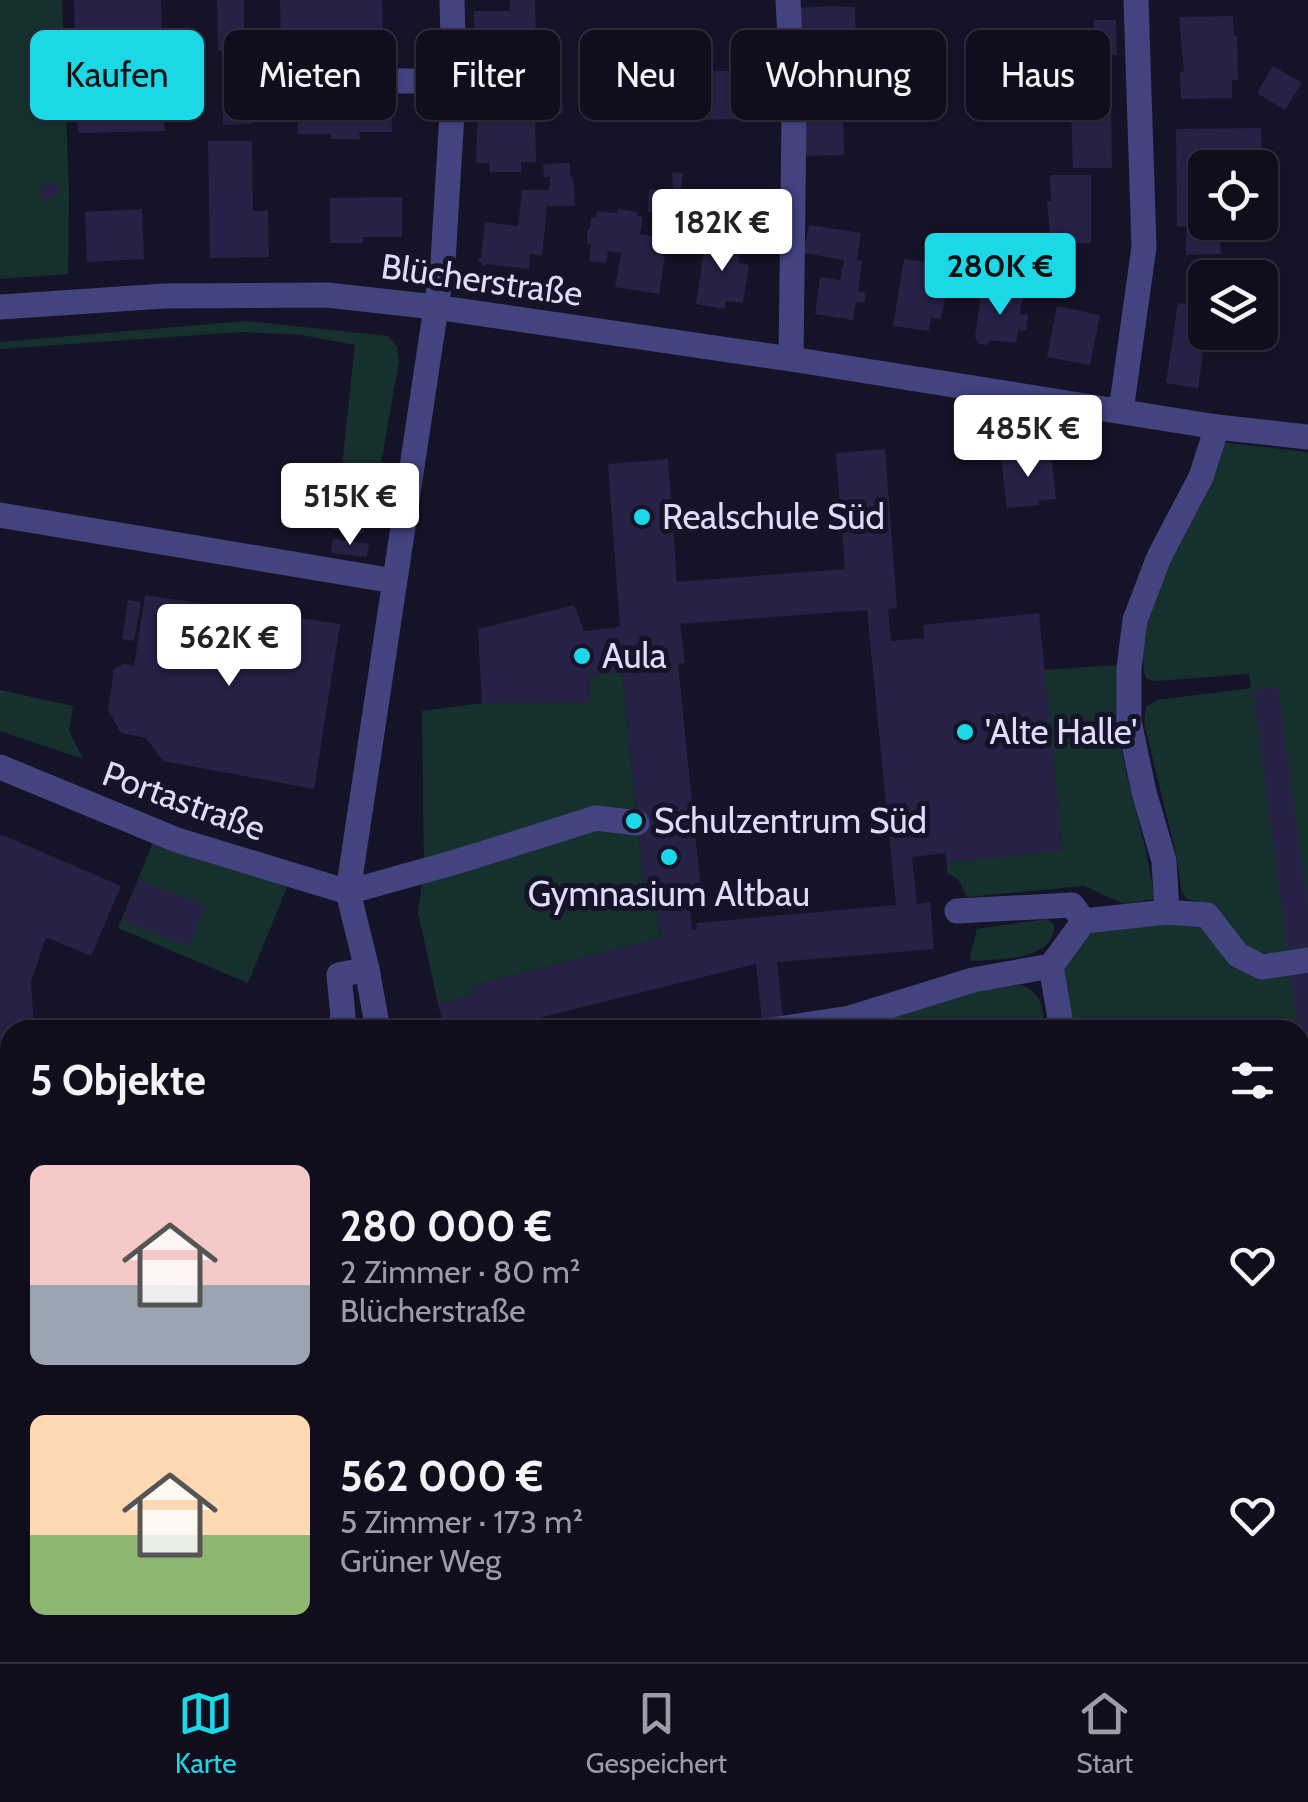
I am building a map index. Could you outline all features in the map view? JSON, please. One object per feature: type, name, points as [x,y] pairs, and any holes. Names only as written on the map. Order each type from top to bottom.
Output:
[{"type":"street","points":[[452,0],[453,30]]},
{"type":"street","points":[[788,0],[794,116],[790,359]]},
{"type":"street","points":[[1121,411],[1144,247],[1136,0]]},
{"type":"street","points":[[376,1020],[348,892],[444,261],[452,120]]},
{"type":"street","name":"Blücherstraße","points":[[0,308],[164,296],[327,295],[790,359],[1217,427],[1308,437]]},
{"type":"street","points":[[1167,912],[1164,862],[1129,721],[1129,668],[1134,620],[1159,558],[1201,478],[1217,427]]},
{"type":"street","points":[[0,516],[394,581]]},
{"type":"street","name":"Portastraße","points":[[0,767],[177,840],[348,892]]},
{"type":"street","points":[[348,892],[596,818],[637,823]]},
{"type":"street","points":[[957,911],[1072,905],[1084,921]]},
{"type":"street","points":[[837,1020],[974,980],[1051,966],[1084,921],[1167,912],[1207,914],[1238,955],[1262,967],[1308,960]]},
{"type":"street","points":[[1051,966],[1060,1020]]},
{"type":"street","points":[[342,1020],[339,974],[366,969]]},
{"type":"green space","points":[[0,0],[62,0],[63,30],[30,30],[30,120],[66,120],[68,274],[0,279]]},
{"type":"green space","points":[[246,321],[388,336],[397,347],[399,361],[377,486],[343,483],[341,475],[355,345],[302,335],[242,332],[0,349],[0,342]]},
{"type":"green space","points":[[1219,442],[1308,452],[1308,1020],[1072,1020],[1064,965],[1089,934],[1104,926],[1200,921],[1229,958],[1270,955],[1247,947],[1199,902],[1187,899],[1182,892],[1144,723],[1146,707],[1158,700],[1251,688],[1249,674],[1156,681],[1147,679],[1144,673],[1143,646],[1155,592],[1189,513],[1214,463],[1221,458]]},
{"type":"green space","points":[[1117,665],[1118,729],[1154,899],[1124,904],[1084,886],[967,897],[958,879],[947,873],[947,862],[1062,850],[1044,670]]},
{"type":"green space","points":[[622,671],[645,895],[655,895],[660,938],[472,986],[474,995],[438,1004],[418,912],[424,870],[422,711],[482,703],[588,702],[589,676]]},
{"type":"green space","points":[[0,690],[73,706],[69,731],[83,759],[0,731]]},
{"type":"green space","points":[[156,835],[287,887],[248,983],[118,928]]},
{"type":"green space","points":[[1047,919],[1054,925],[1052,937],[1035,952],[970,961],[976,929]]},
{"type":"green space","points":[[1021,985],[1029,989],[1038,997],[1044,1020],[880,1020],[994,987]]},
{"type":"building","points":[[74,0],[161,0],[162,30],[75,30]]},
{"type":"building","points":[[217,0],[244,0],[244,30],[224,30],[224,51],[218,51]]},
{"type":"building","points":[[280,0],[382,0],[383,30],[281,30]]},
{"type":"building","points":[[510,0],[535,0],[536,30],[474,30],[474,11],[510,11]]},
{"type":"building","points":[[855,7],[855,30],[799,30],[798,8]]},
{"type":"building","points":[[1233,16],[1238,80],[1232,80],[1232,98],[1181,99],[1180,72],[1184,72],[1179,17]]},
{"type":"building","points":[[1094,20],[1116,20],[1117,55],[1110,55],[1110,30],[1094,30]]},
{"type":"building","points":[[1273,66],[1302,83],[1285,110],[1257,93]]},
{"type":"building","points":[[711,71],[731,71],[731,119],[711,120]]},
{"type":"building","points":[[560,86],[562,86],[560,114]]},
{"type":"building","points":[[222,92],[224,120],[252,120],[252,124],[223,125]]},
{"type":"building","points":[[1111,95],[1112,168],[1073,168],[1071,120],[1110,120]]},
{"type":"building","points":[[78,120],[165,120],[165,131],[78,133]]},
{"type":"building","points":[[298,120],[392,120],[392,132],[359,132],[360,139],[298,134]]},
{"type":"building","points":[[477,120],[535,120],[536,162],[521,162],[521,172],[490,172],[489,163],[476,163]]},
{"type":"building","points":[[801,120],[843,120],[844,155],[801,156]]},
{"type":"building","points":[[1261,128],[1262,150],[1188,150],[1188,240],[1221,240],[1221,254],[1186,255],[1186,226],[1177,227],[1176,129]]},
{"type":"building","points":[[208,141],[252,141],[253,211],[268,211],[269,257],[210,258]]},
{"type":"building","points":[[570,163],[575,206],[547,206],[542,256],[530,254],[529,269],[483,266],[478,260],[485,222],[518,226],[522,190],[549,190],[550,177],[544,177],[543,164]]},
{"type":"building","points":[[672,172],[683,173],[680,199],[699,201],[695,233],[686,232],[685,243],[673,241],[673,213],[648,212],[649,189],[673,191]]},
{"type":"building","points":[[1050,175],[1091,175],[1091,243],[1051,243],[1047,201],[1051,201]]},
{"type":"building","points":[[57,183],[58,196],[42,198],[40,185]]},
{"type":"building","points":[[402,197],[402,237],[363,237],[363,243],[330,243],[330,198]]},
{"type":"building","points":[[142,209],[144,259],[87,262],[85,212]]},
{"type":"building","points":[[618,209],[643,217],[640,234],[664,238],[659,294],[615,287],[621,253],[608,251],[606,263],[589,261],[591,245],[587,244],[587,230],[591,217],[596,218],[597,211],[617,213]]},
{"type":"building","points":[[809,225],[861,233],[858,291],[866,293],[864,303],[856,302],[853,320],[815,314],[820,277],[840,280],[844,260],[804,253]]},
{"type":"building","points":[[706,237],[741,242],[738,263],[749,265],[743,303],[726,301],[725,309],[696,304]]},
{"type":"building","points":[[943,240],[988,246],[984,270],[939,264]]},
{"type":"building","points":[[904,259],[930,263],[926,290],[946,294],[941,319],[931,318],[929,331],[893,326]]},
{"type":"building","points":[[982,289],[1023,296],[1020,314],[1028,315],[1026,331],[1018,330],[1016,343],[991,340],[987,345],[979,344],[975,337]]},
{"type":"building","points":[[1178,303],[1188,304],[1188,350],[1203,350],[1198,388],[1166,383]]},
{"type":"building","points":[[1057,306],[1100,315],[1090,365],[1047,357]]},
{"type":"building","points":[[885,449],[897,608],[888,609],[891,641],[924,638],[923,625],[1039,613],[1062,850],[947,862],[945,853],[912,857],[917,904],[930,902],[934,949],[777,962],[783,1020],[762,1020],[756,964],[530,1020],[442,1020],[438,1004],[474,995],[472,986],[660,938],[655,895],[645,896],[622,671],[589,676],[588,702],[482,703],[478,629],[574,605],[584,631],[620,627],[608,464],[668,459],[677,582],[845,569],[836,453]],"holes":[[[867,610],[896,905],[696,923],[697,929],[692,930],[688,892],[701,891],[678,664],[685,663],[680,624]]]},
{"type":"building","points":[[1051,453],[1056,499],[1007,508],[1001,458]]},
{"type":"building","points":[[337,486],[372,490],[371,503],[335,499]]},
{"type":"building","points":[[332,507],[367,511],[364,533],[330,529]]},
{"type":"building","points":[[333,539],[369,544],[367,557],[331,553]]},
{"type":"building","points":[[145,595],[340,624],[314,789],[163,761],[146,738],[121,733],[108,710],[114,669],[124,664],[134,666]]},
{"type":"building","points":[[128,600],[141,602],[134,641],[122,639]]},
{"type":"building","points":[[1278,687],[1308,910],[1308,946],[1287,949],[1253,690]]},
{"type":"building","points":[[0,834],[121,886],[91,956],[46,937],[31,982],[33,1020],[0,1020]]},
{"type":"building","points":[[139,880],[205,906],[189,946],[123,920]]},
{"type":"building","points":[[1308,973],[1308,1020],[1297,1020],[1291,975]]},
{"type":"place","name":"Realschule Süd","points":[[642,517]]},
{"type":"place","name":"Aula","points":[[582,656]]},
{"type":"place","name":"'Alte Halle'","points":[[965,732]]},
{"type":"place","name":"Schulzentrum Süd","points":[[634,821]]},
{"type":"place","name":"Gymnasium Altbau","points":[[669,857]]}]
